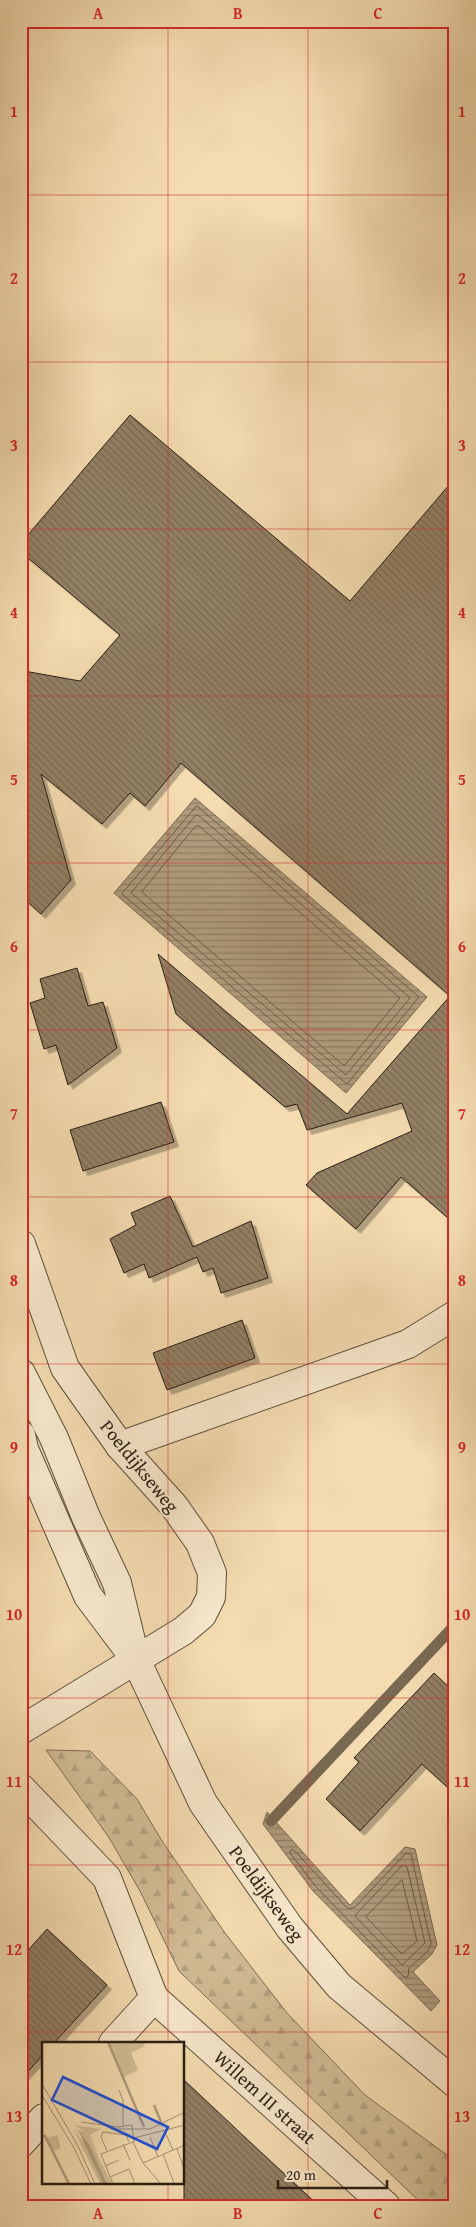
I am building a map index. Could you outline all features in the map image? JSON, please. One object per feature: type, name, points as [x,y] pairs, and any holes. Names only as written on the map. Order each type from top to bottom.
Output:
[{"type":"street","name":"Poeldijkseweg","points":[[21,1244],[65,1368],[120,1446],[174,1506],[200,1543],[212,1573],[211,1597],[202,1615],[183,1631],[136,1660]]},
{"type":"street","points":[[120,1446],[408,1344],[455,1315]]},
{"type":"street","name":"Poeldijkseweg","points":[[21,1374],[54,1438],[86,1517],[117,1582],[136,1660],[203,1803],[290,1928],[339,1986],[455,2082]]},
{"type":"street","name":"Poeldijkseweg","points":[[21,1435],[24,1448],[88,1596],[136,1660]]},
{"type":"street","points":[[21,1730],[136,1660]]},
{"type":"street","name":"Willem III straat","points":[[21,1788],[107,1878],[154,1998],[379,2204]]},
{"type":"street","points":[[114,2042],[154,1998]]},
{"type":"street","points":[[21,2143],[42,2120]]},
{"type":"green space","points":[[46,1750],[90,1751],[137,1799],[162,1841],[225,1933],[287,2013],[365,2095],[455,2161],[455,2206],[424,2206],[179,1971],[140,1891],[108,1836]]},
{"type":"water","points":[[195,798],[427,997],[346,1093],[114,893]]},
{"type":"water","points":[[267,1812],[350,1905],[405,1847],[415,1849],[437,1945],[432,1954],[413,1972],[440,2001],[431,2011],[313,1891],[263,1824]]},
{"type":"building","points":[[130,415],[350,601],[455,478],[455,1224],[401,1177],[356,1229],[306,1185],[317,1173],[412,1131],[402,1103],[307,1130],[297,1104],[285,1107],[176,1014],[158,954],[347,1114],[450,996],[181,763],[145,806],[130,793],[102,824],[41,774],[71,880],[41,914],[21,896],[21,688],[24,671],[80,681],[120,635],[21,552],[21,543]]},
{"type":"building","points":[[77,968],[88,1006],[103,1002],[117,1048],[68,1085],[56,1045],[44,1049],[30,1003],[45,998],[40,979]]},
{"type":"building","points":[[161,1102],[174,1142],[83,1171],[70,1130]]},
{"type":"building","points":[[170,1196],[193,1247],[251,1221],[268,1278],[221,1293],[213,1268],[203,1272],[197,1257],[149,1278],[144,1264],[124,1273],[110,1239],[136,1225],[131,1213]]},
{"type":"building","points":[[242,1320],[255,1358],[167,1390],[153,1353]]},
{"type":"building","points":[[434,1673],[455,1693],[455,1794],[422,1764],[360,1831],[326,1799],[359,1762],[354,1758]]},
{"type":"building","points":[[47,1929],[107,1985],[55,2042],[42,2042],[42,2056],[21,2079],[21,1958]]},
{"type":"building","points":[[185,2081],[319,2206],[184,2206]]},
{"type":"waterway","points":[[271,1821],[455,1625]]}]
